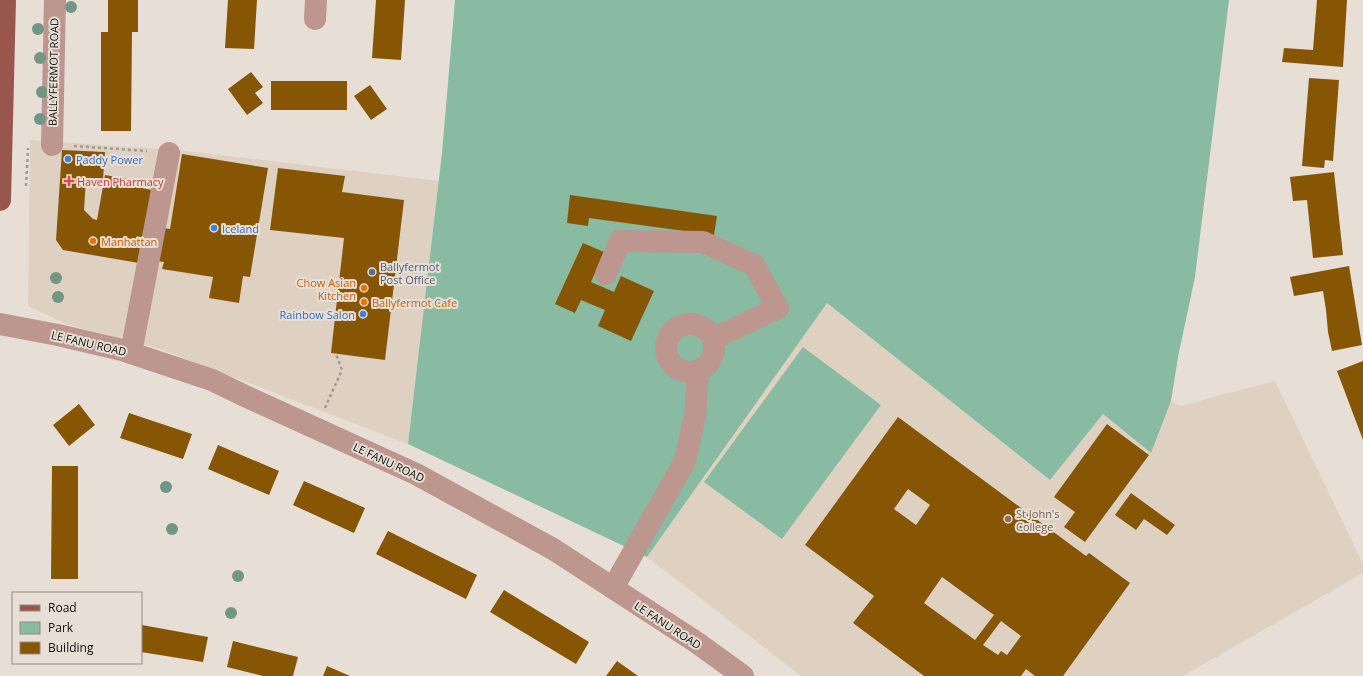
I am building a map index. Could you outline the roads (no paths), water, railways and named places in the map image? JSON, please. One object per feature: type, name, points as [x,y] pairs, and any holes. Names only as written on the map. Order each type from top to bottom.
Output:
[{"type":"main road","points":[[0,200],[2,57],[5,0]]},
{"type":"street","name":"BALLYFERMOT ROAD","points":[[52,145],[55,0]]},
{"type":"street","points":[[131,353],[169,153]]},
{"type":"street","points":[[606,274],[620,241],[703,242],[754,265],[778,308],[713,339]]},
{"type":"street","name":"LE FANU ROAD","points":[[0,324],[58,335],[131,353],[212,380],[416,474],[553,549],[696,642],[743,676]]},
{"type":"street","points":[[685,324],[694,324],[702,327],[713,339],[713,355],[710,362],[705,368],[698,372],[682,372],[670,363],[666,356],[666,339],[671,332],[685,324]]},
{"type":"street","points":[[613,588],[685,461],[695,416],[698,372]]},
{"type":"place","name":"Paddy Power","points":[[68,159]]},
{"type":"place","name":"Haven Pharmacy","points":[[69,181]]},
{"type":"place","name":"Iceland","points":[[214,228]]},
{"type":"place","name":"Manhattan","points":[[93,241]]},
{"type":"place","name":"Ballyfermot Post Office","points":[[372,272]]},
{"type":"place","name":"Chow Asian Kitchen","points":[[364,288]]},
{"type":"place","name":"Ballyfermot Cafe","points":[[364,302]]},
{"type":"place","name":"Rainbow Salon","points":[[363,314]]},
{"type":"place","name":"St John's College","points":[[1008,519]]}]
